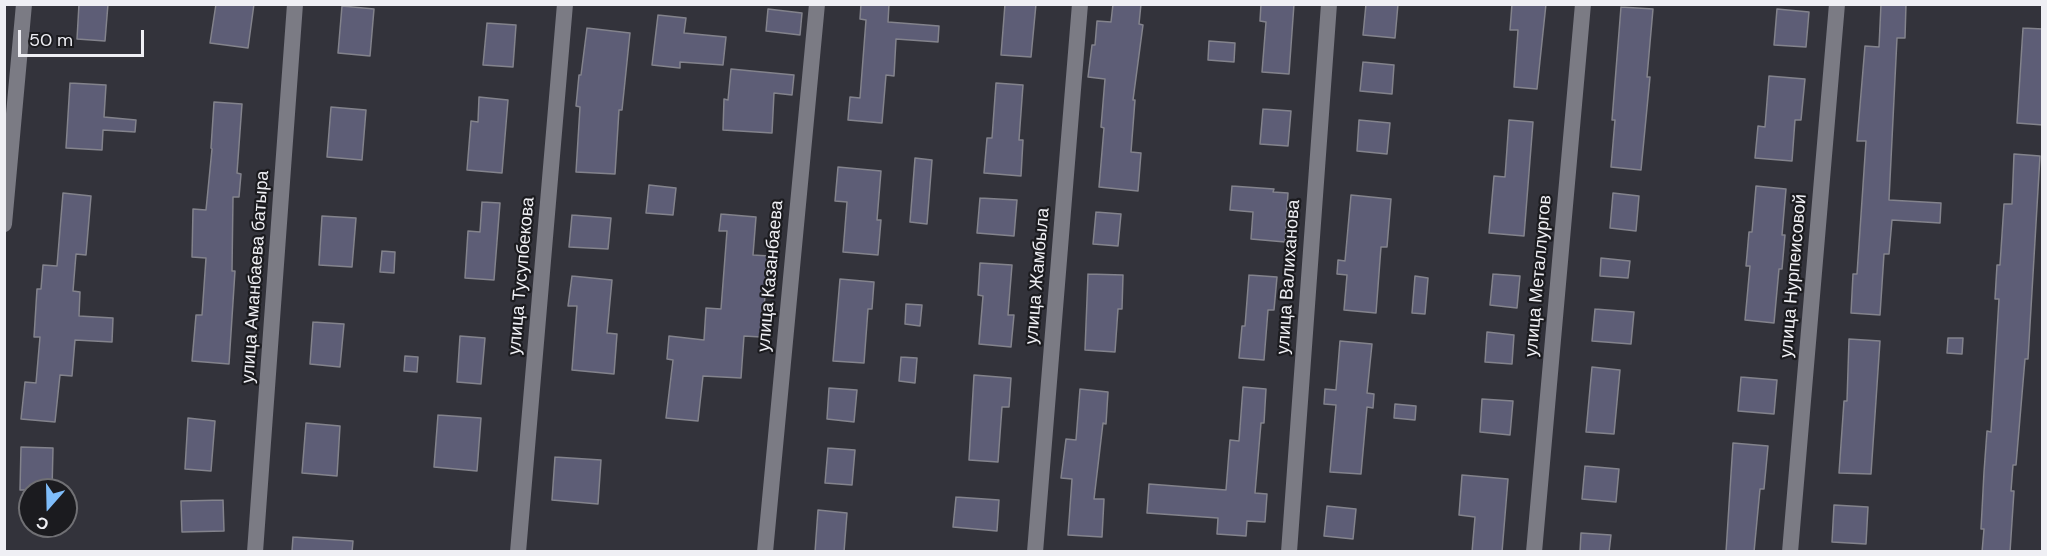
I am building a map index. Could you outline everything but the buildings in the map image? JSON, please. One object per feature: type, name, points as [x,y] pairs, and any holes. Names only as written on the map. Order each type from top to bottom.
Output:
[{"type":"street","points":[[4,224],[24,4]]},
{"type":"street","name":"улица Аманбаева батыра","points":[[255,552],[295,4]]},
{"type":"street","name":"улица Тусупбекова","points":[[518,552],[565,4]]},
{"type":"street","name":"улица Казанбаева","points":[[765,552],[817,4]]},
{"type":"street","name":"улица Жамбыла","points":[[1035,552],[1080,4]]},
{"type":"street","name":"улица Валиханова","points":[[1289,552],[1329,4]]},
{"type":"street","name":"улица Металлургов","points":[[1534,552],[1583,4]]},
{"type":"street","name":"улица Нурпеисовой","points":[[1790,552],[1838,4]]}]
